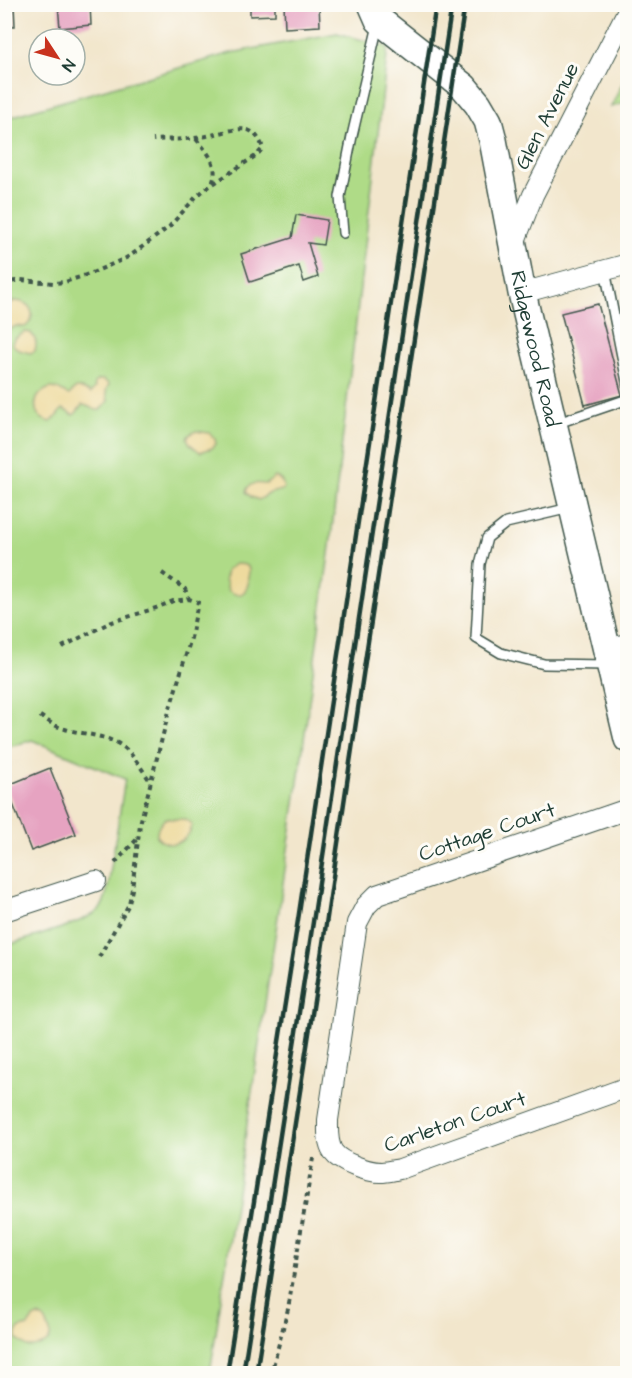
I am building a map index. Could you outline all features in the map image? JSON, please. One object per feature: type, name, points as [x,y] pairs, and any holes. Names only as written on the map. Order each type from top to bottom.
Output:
[{"type":"street","name":"Glen Avenue","points":[[513,246],[533,195],[627,10]]},
{"type":"street","name":"Ridgewood Road","points":[[376,12],[464,87],[488,121],[494,140],[522,294],[553,425],[573,508],[614,653],[627,739]]},
{"type":"street","points":[[522,294],[627,264]]},
{"type":"street","name":"Cottage Court","points":[[328,1138],[328,1120],[357,923],[366,906],[377,895],[627,809]]},
{"type":"street","points":[[4,911],[96,881]]},
{"type":"street","name":"Carleton Court","points":[[328,1138],[334,1153],[365,1170],[382,1172],[400,1169],[627,1087]]},
{"type":"lane","points":[[343,233],[340,198],[376,12]]},
{"type":"lane","points":[[605,270],[627,387]]},
{"type":"lane","points":[[553,425],[627,399]]},
{"type":"lane","points":[[573,508],[506,523],[487,538],[480,564],[476,638],[501,654],[544,664],[614,653]]},
{"type":"path","points":[[4,284],[21,280],[65,282],[126,258],[169,228],[196,197],[211,184],[257,155],[263,148],[260,139],[254,134],[246,130],[235,129],[184,140],[153,140]]},
{"type":"path","points":[[195,138],[214,162],[214,178],[211,184]]},
{"type":"path","points":[[162,573],[185,590],[189,599]]},
{"type":"path","points":[[62,647],[109,623],[173,601],[189,599],[198,602],[191,638],[168,715],[140,824],[129,904],[99,957]]},
{"type":"path","points":[[40,716],[65,729],[117,743],[128,750],[151,782]]},
{"type":"path","points":[[115,864],[138,838]]},
{"type":"path","points":[[272,1374],[288,1309],[313,1157],[328,1138]]},
{"type":"green space","points":[[337,33],[388,47],[330,546],[301,762],[210,1373],[5,1373],[5,946],[70,925],[100,909],[108,887],[125,779],[32,740],[5,748],[5,119],[231,53]]},
{"type":"green space","points":[[627,74],[627,102],[611,107]]},
{"type":"sand","points":[[14,301],[29,307],[32,314],[31,319],[25,327],[16,326],[5,332],[5,307]]},
{"type":"sand","points":[[25,332],[31,333],[36,341],[35,351],[30,353],[19,350],[12,344],[14,339]]},
{"type":"sand","points":[[98,380],[109,384],[106,391],[108,401],[100,410],[82,405],[73,415],[63,409],[50,422],[43,419],[36,410],[37,399],[45,390],[54,388],[69,395],[76,388],[80,388],[91,393],[95,387],[94,383]]},
{"type":"sand","points":[[196,431],[209,433],[215,439],[216,444],[200,452],[190,444],[187,438]]},
{"type":"sand","points":[[275,477],[282,482],[284,488],[282,490],[270,493],[259,500],[246,492],[249,486],[257,483],[266,484]]},
{"type":"sand","points":[[235,564],[245,565],[249,569],[248,585],[243,593],[239,594],[228,590],[225,578],[227,570]]},
{"type":"sand","points":[[166,818],[185,819],[192,824],[183,840],[173,844],[157,837],[159,826]]},
{"type":"sand","points":[[38,1316],[48,1326],[49,1341],[42,1345],[27,1347],[17,1339],[17,1331],[28,1326]]},
{"type":"building","points":[[5,4],[14,4],[15,26],[5,26]]},
{"type":"building","points":[[58,4],[90,4],[91,25],[60,27]]},
{"type":"building","points":[[250,4],[275,4],[275,15],[250,16]]},
{"type":"building","points":[[284,4],[319,4],[320,26],[285,28]]},
{"type":"building","points":[[296,215],[327,220],[323,245],[308,243],[318,277],[304,282],[299,266],[250,282],[241,254],[292,238]]},
{"type":"building","points":[[598,304],[622,395],[585,405],[561,313]]},
{"type":"building","points":[[50,768],[76,834],[31,851],[6,786]]},
{"type":"railway","points":[[227,1374],[436,4]]},
{"type":"railway","points":[[243,1374],[452,4]]},
{"type":"railway","points":[[256,1374],[465,4]]}]
